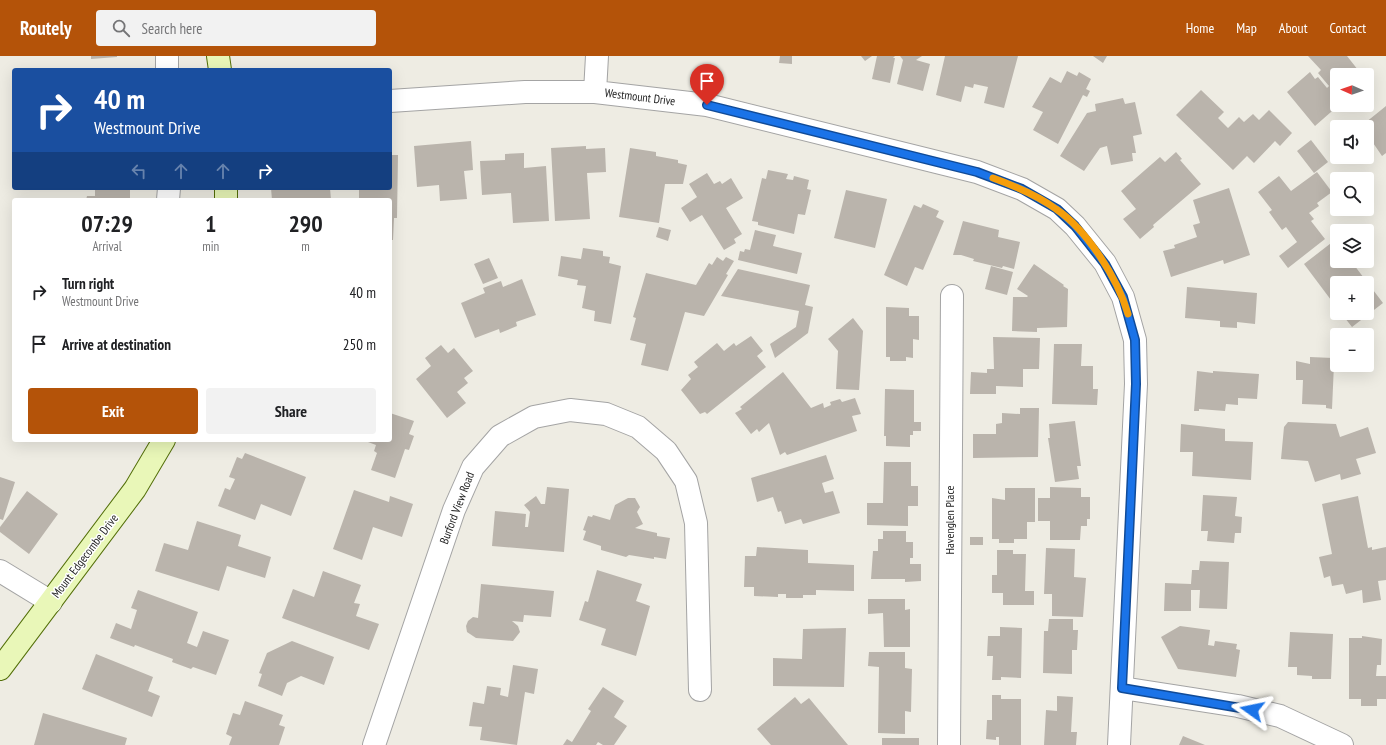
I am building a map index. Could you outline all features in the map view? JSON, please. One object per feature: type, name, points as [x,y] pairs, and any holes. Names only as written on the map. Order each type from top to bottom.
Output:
[{"type":"street","points":[[167,56],[168,68]]},
{"type":"street","points":[[218,56],[220,68]]},
{"type":"street","points":[[595,92],[597,56]]},
{"type":"street","name":"Westmount Drive","points":[[392,101],[525,92],[595,92],[707,105],[977,172],[1022,189],[1057,209],[1075,226],[1105,264],[1123,297],[1135,340],[1136,384],[1119,745]]},
{"type":"street","name":"Havenglen Place","points":[[949,745],[952,296]]},
{"type":"street","name":"Burford View Road","points":[[374,745],[454,510],[473,466],[500,436],[534,417],[570,410],[606,414],[638,427],[666,451],[686,481],[696,523],[700,690]]},
{"type":"street","name":"Mount Edgecombe Drive","points":[[0,669],[135,489],[163,442]]},
{"type":"street","points":[[0,571],[51,602]]},
{"type":"street","points":[[1122,688],[1238,706],[1280,716],[1342,745]]},
{"type":"building","points":[[91,56],[117,56],[117,57],[91,59]]},
{"type":"building","points":[[780,56],[792,56],[792,64],[779,63]]},
{"type":"building","points":[[861,56],[872,56],[865,61]]},
{"type":"building","points":[[877,56],[895,56],[893,58],[895,58],[890,83],[872,79]]},
{"type":"building","points":[[900,56],[922,56],[916,60],[930,64],[923,91],[897,84],[903,60]]},
{"type":"building","points":[[945,56],[1018,56],[1004,108],[984,103],[988,87],[974,84],[973,88],[965,86],[961,102],[936,95]]},
{"type":"building","points":[[1093,56],[1107,56],[1103,63]]},
{"type":"building","points":[[1308,56],[1347,56],[1356,68],[1330,68],[1331,112],[1315,126],[1287,92],[1310,72],[1315,79],[1318,77],[1327,88],[1329,86],[1318,73],[1321,70]]},
{"type":"building","points":[[1067,71],[1077,76],[1079,72],[1091,79],[1086,89],[1090,91],[1087,97],[1083,95],[1058,144],[1033,130],[1043,112],[1032,107],[1050,77],[1061,83]]},
{"type":"building","points":[[1201,90],[1224,112],[1218,118],[1228,128],[1239,117],[1244,122],[1253,114],[1259,120],[1269,110],[1292,133],[1280,146],[1275,141],[1254,163],[1247,156],[1233,170],[1176,115]]},
{"type":"building","points":[[1123,98],[1125,104],[1135,102],[1142,134],[1133,136],[1136,153],[1132,153],[1133,161],[1111,165],[1107,146],[1100,148],[1084,171],[1060,156],[1087,113],[1096,111],[1095,104]]},
{"type":"building","points":[[1386,106],[1386,153],[1382,156],[1374,144],[1374,120],[1369,120]]},
{"type":"building","points":[[1311,140],[1328,162],[1314,173],[1297,151]]},
{"type":"building","points":[[471,141],[473,170],[464,171],[467,199],[440,201],[439,185],[417,187],[414,146]]},
{"type":"building","points":[[586,146],[586,149],[605,148],[606,172],[587,173],[590,219],[555,221],[551,148]]},
{"type":"building","points":[[630,148],[656,152],[656,156],[678,160],[678,163],[687,165],[683,184],[665,184],[659,223],[619,217]]},
{"type":"building","points":[[1176,152],[1182,159],[1180,160],[1201,184],[1153,225],[1154,227],[1140,239],[1123,219],[1136,209],[1121,191],[1160,157],[1165,162]]},
{"type":"building","points":[[524,153],[524,168],[546,166],[549,221],[513,223],[511,193],[482,195],[480,161],[505,160],[505,154]]},
{"type":"building","points":[[392,155],[398,155],[397,218],[394,218],[393,240],[392,198],[359,198],[359,190],[392,190]]},
{"type":"building","points":[[768,170],[788,174],[786,179],[793,180],[794,176],[809,180],[807,189],[811,190],[805,215],[798,214],[794,234],[758,225],[758,222],[752,221],[762,178],[766,179]]},
{"type":"building","points":[[1317,172],[1330,189],[1330,193],[1317,203],[1319,206],[1309,213],[1314,219],[1311,221],[1325,239],[1288,268],[1279,256],[1297,242],[1286,227],[1282,230],[1269,212],[1272,210],[1258,192],[1279,176],[1291,191]]},
{"type":"building","points":[[707,173],[714,184],[720,181],[722,184],[731,178],[743,198],[726,208],[742,234],[734,239],[736,243],[724,250],[702,215],[690,222],[681,208],[697,197],[689,184]]},
{"type":"building","points":[[1229,188],[1250,255],[1224,264],[1223,260],[1171,277],[1163,251],[1175,248],[1174,245],[1197,237],[1193,225],[1200,223],[1193,200]]},
{"type":"building","points":[[95,190],[130,190],[130,198],[86,198],[87,196],[95,196]]},
{"type":"building","points":[[271,190],[330,190],[331,198],[272,198]]},
{"type":"building","points":[[846,190],[887,199],[875,248],[834,238]]},
{"type":"building","points":[[923,204],[939,211],[936,217],[944,221],[923,270],[915,267],[907,286],[884,275],[914,205],[921,208]]},
{"type":"building","points":[[963,221],[999,230],[998,237],[1020,242],[1014,269],[1003,266],[1002,268],[973,261],[974,259],[961,255],[953,255]]},
{"type":"building","points":[[659,227],[671,230],[668,241],[656,237]]},
{"type":"building","points":[[755,230],[776,235],[773,246],[802,253],[797,274],[738,260],[740,251],[744,252],[745,249],[750,250]]},
{"type":"building","points":[[1330,244],[1330,268],[1356,268],[1362,276],[1330,276],[1330,299],[1304,264]]},
{"type":"building","points":[[583,248],[603,251],[603,256],[610,257],[609,263],[621,266],[611,324],[594,321],[595,311],[582,308],[586,286],[577,285],[578,280],[558,276],[561,256],[581,259]]},
{"type":"building","points":[[717,257],[723,261],[726,257],[734,261],[726,274],[728,275],[704,316],[685,312],[668,371],[641,365],[646,344],[630,340],[636,318],[633,317],[646,273],[696,285],[709,263],[712,265]]},
{"type":"building","points":[[489,258],[498,278],[483,284],[474,264]]},
{"type":"building","points":[[1034,264],[1068,289],[1067,327],[1037,328],[1037,332],[1012,331],[1013,297],[1028,296],[1017,289]]},
{"type":"building","points":[[991,266],[1013,272],[1007,295],[985,289]]},
{"type":"building","points":[[738,269],[810,285],[805,305],[813,307],[808,333],[775,358],[770,344],[796,327],[799,311],[721,296]]},
{"type":"building","points":[[522,279],[536,315],[516,322],[517,326],[500,333],[499,329],[475,338],[461,303],[485,293],[483,288],[501,281],[503,287]]},
{"type":"building","points":[[1187,287],[1257,293],[1255,324],[1237,322],[1237,328],[1220,327],[1220,321],[1185,318]]},
{"type":"building","points":[[1374,291],[1383,303],[1374,310]]},
{"type":"building","points":[[886,307],[909,308],[909,316],[919,316],[919,340],[913,339],[913,358],[906,357],[906,361],[890,361],[890,357],[886,357]]},
{"type":"building","points":[[853,318],[863,331],[859,390],[836,389],[838,351],[828,339]]},
{"type":"building","points":[[1346,320],[1361,320],[1352,327]]},
{"type":"building","points":[[751,336],[763,351],[757,356],[766,367],[707,414],[705,412],[700,414],[681,390],[691,379],[688,375],[698,367],[694,362],[717,343],[724,351],[734,343],[736,346]]},
{"type":"building","points":[[993,337],[1040,338],[1039,369],[1023,369],[1023,387],[996,386],[996,394],[970,394],[971,372],[987,373],[987,369],[994,369]]},
{"type":"building","points":[[1054,344],[1082,344],[1081,366],[1093,366],[1093,389],[1098,389],[1097,405],[1052,404]]},
{"type":"building","points":[[441,345],[448,353],[454,348],[473,371],[464,378],[468,383],[457,392],[466,403],[447,418],[416,379],[431,366],[425,358]]},
{"type":"building","points":[[1310,357],[1330,358],[1330,372],[1334,372],[1332,409],[1326,408],[1326,405],[1302,404],[1303,380],[1296,380],[1296,361],[1310,364]]},
{"type":"building","points":[[1197,371],[1213,373],[1213,371],[1259,374],[1257,399],[1238,398],[1238,405],[1226,404],[1225,411],[1199,409],[1199,411],[1194,411]]},
{"type":"building","points":[[783,372],[811,408],[823,403],[824,408],[831,405],[830,402],[840,399],[842,402],[855,398],[861,414],[852,416],[857,431],[787,455],[785,452],[780,455],[769,423],[759,432],[757,429],[751,434],[735,413],[742,409],[740,407]]},
{"type":"building","points":[[885,389],[914,390],[914,422],[921,422],[921,431],[913,431],[913,435],[910,435],[910,447],[886,446],[886,436],[884,436]]},
{"type":"building","points":[[1020,408],[1039,408],[1038,457],[973,458],[973,434],[996,434],[996,424],[1002,423],[1002,413],[1020,414]]},
{"type":"building","points":[[392,414],[414,421],[409,434],[414,436],[409,450],[405,449],[395,478],[371,470],[377,453],[374,451],[376,445],[368,442],[392,442]]},
{"type":"building","points":[[1075,421],[1081,466],[1077,466],[1079,479],[1055,482],[1048,438],[1050,438],[1049,424]]},
{"type":"building","points":[[1288,422],[1336,424],[1340,437],[1368,427],[1376,453],[1356,459],[1361,474],[1341,480],[1340,474],[1315,482],[1308,461],[1281,459],[1284,427]]},
{"type":"building","points":[[1181,424],[1225,429],[1225,441],[1253,442],[1251,480],[1192,476],[1193,452],[1180,452]]},
{"type":"building","points":[[245,453],[306,477],[291,516],[261,504],[255,520],[218,506],[225,488],[230,490],[235,479],[229,477],[237,457],[242,459]]},
{"type":"building","points":[[826,455],[834,479],[822,483],[825,493],[833,491],[840,513],[803,524],[801,519],[785,524],[781,511],[778,512],[773,497],[757,502],[751,478]]},
{"type":"building","points":[[884,462],[911,462],[911,486],[918,486],[918,506],[908,506],[908,526],[867,525],[867,503],[883,503]]},
{"type":"building","points":[[0,477],[15,482],[3,520],[0,519]]},
{"type":"building","points":[[547,487],[569,489],[564,552],[492,546],[495,511],[526,514],[525,527],[528,527],[530,512],[524,505],[536,496],[541,504],[545,504]]},
{"type":"building","points":[[1050,487],[1081,488],[1081,497],[1090,497],[1090,519],[1087,519],[1087,526],[1081,526],[1080,540],[1050,540],[1050,521],[1038,521],[1038,498],[1050,498]]},
{"type":"building","points":[[1005,488],[1035,488],[1035,522],[1027,522],[1027,539],[1014,539],[1014,543],[999,543],[999,539],[992,539],[992,498],[1005,500]]},
{"type":"building","points":[[354,490],[389,502],[390,496],[413,504],[402,537],[373,527],[362,560],[333,549]]},
{"type":"building","points":[[27,491],[58,514],[29,554],[0,532],[0,527]]},
{"type":"building","points":[[1203,495],[1237,497],[1235,516],[1242,517],[1241,533],[1235,533],[1234,543],[1207,541],[1208,531],[1201,531]]},
{"type":"building","points":[[1358,496],[1368,548],[1372,547],[1372,550],[1386,547],[1386,580],[1378,581],[1381,600],[1363,603],[1362,590],[1346,594],[1343,584],[1332,586],[1330,576],[1324,578],[1319,557],[1332,554],[1322,504]]},
{"type":"building","points":[[628,498],[635,498],[640,507],[637,512],[643,524],[635,528],[657,533],[657,536],[670,538],[666,559],[654,557],[654,559],[629,555],[626,557],[601,550],[601,546],[583,540],[586,531],[583,530],[588,516],[592,517],[593,515],[610,520],[615,505]]},
{"type":"building","points":[[197,521],[241,535],[238,546],[271,557],[265,578],[227,566],[219,591],[155,571],[164,543],[188,550]]},
{"type":"building","points":[[883,531],[906,531],[906,542],[913,542],[913,558],[910,558],[910,564],[921,564],[921,581],[905,582],[905,579],[871,579],[873,551],[878,551],[878,539],[883,539]]},
{"type":"building","points":[[970,537],[983,537],[983,545],[970,545]]},
{"type":"building","points":[[757,547],[808,550],[808,563],[854,565],[854,591],[816,590],[816,595],[803,595],[803,598],[786,598],[786,594],[778,594],[778,597],[754,596],[754,587],[744,587],[745,556],[756,556]]},
{"type":"building","points":[[1046,548],[1075,549],[1074,577],[1086,578],[1083,617],[1052,616],[1052,594],[1044,594]]},
{"type":"building","points":[[997,550],[1013,550],[1013,554],[1026,554],[1025,591],[1034,591],[1034,605],[1003,605],[1003,593],[992,593],[992,575],[997,575]]},
{"type":"building","points":[[1200,561],[1229,562],[1227,609],[1199,608],[1200,590],[1191,590],[1191,611],[1164,611],[1165,583],[1191,584],[1192,570],[1199,570]]},
{"type":"building","points":[[597,570],[642,584],[636,601],[650,606],[636,656],[601,645],[606,629],[579,620],[585,601],[588,602]]},
{"type":"building","points":[[323,571],[361,585],[354,603],[360,604],[356,616],[379,624],[369,650],[282,618],[293,589],[314,597]]},
{"type":"building","points":[[481,584],[554,591],[551,617],[524,615],[523,622],[512,621],[518,626],[520,632],[513,641],[476,638],[467,632],[466,626],[468,621],[473,617],[478,618]]},
{"type":"building","points":[[138,590],[198,612],[187,643],[197,647],[203,631],[229,640],[216,675],[193,667],[191,669],[172,662],[173,659],[135,645],[134,647],[110,638],[116,623],[131,629],[137,610],[131,608]]},
{"type":"building","points":[[868,599],[905,599],[905,610],[910,609],[910,647],[884,647],[883,613],[868,614]]},
{"type":"building","points":[[1049,619],[1073,619],[1073,630],[1078,630],[1077,650],[1072,650],[1072,674],[1043,673],[1044,631],[1048,631]]},
{"type":"building","points":[[1180,626],[1210,630],[1208,645],[1214,646],[1215,641],[1237,644],[1236,649],[1240,650],[1236,677],[1178,669],[1161,637]]},
{"type":"building","points":[[1000,627],[1022,628],[1021,678],[1001,677],[1001,680],[992,680],[993,656],[987,656],[988,636],[1000,636]]},
{"type":"building","points":[[846,628],[844,687],[773,686],[773,658],[802,659],[803,629]]},
{"type":"building","points":[[1290,632],[1333,634],[1331,679],[1312,679],[1312,676],[1297,675],[1297,667],[1288,667]]},
{"type":"building","points":[[1362,636],[1382,639],[1381,665],[1377,665],[1376,676],[1386,676],[1386,699],[1377,699],[1377,706],[1361,706],[1361,699],[1349,699],[1349,638],[1362,638]]},
{"type":"building","points":[[292,641],[334,657],[324,685],[301,676],[287,683],[282,696],[258,686],[262,674],[259,673],[267,653]]},
{"type":"building","points":[[869,652],[905,652],[905,668],[912,669],[911,712],[905,711],[905,734],[878,733],[879,667],[868,666]]},
{"type":"building","points":[[96,654],[153,677],[148,691],[160,696],[152,717],[82,689]]},
{"type":"building","points":[[513,665],[538,669],[534,694],[525,692],[517,745],[480,740],[482,727],[469,726],[473,702],[484,704],[487,686],[501,688],[500,695],[508,697]]},
{"type":"building","points":[[603,687],[624,701],[614,717],[627,726],[614,745],[603,745],[598,742],[596,745],[563,745],[567,739],[572,742],[591,711],[588,709]]},
{"type":"building","points":[[992,695],[1001,695],[1001,699],[1021,699],[1021,745],[999,745],[999,737],[996,737],[996,740],[986,739],[987,720],[992,720]]},
{"type":"building","points":[[1057,696],[1073,697],[1071,732],[1077,732],[1076,745],[1044,745],[1046,710],[1057,711]]},
{"type":"building","points":[[795,697],[801,704],[809,698],[848,745],[771,745],[757,729]]},
{"type":"building","points":[[245,701],[283,715],[279,725],[285,727],[279,745],[229,745],[232,737],[226,734],[233,713],[240,715]]},
{"type":"building","points":[[43,713],[127,738],[125,745],[34,745]]},
{"type":"building","points":[[1183,736],[1205,745],[1179,745]]},
{"type":"building","points":[[882,738],[919,738],[919,745],[882,745]]},
{"type":"slow traffic","points":[[993,178],[1022,189],[1057,209],[1075,226],[1105,264],[1123,297],[1128,314]]},
{"type":"route","points":[[707,105],[977,172],[1022,189],[1057,209],[1075,226],[1105,264],[1123,297],[1135,340],[1136,384],[1122,688],[1238,706],[1252,710]]}]
